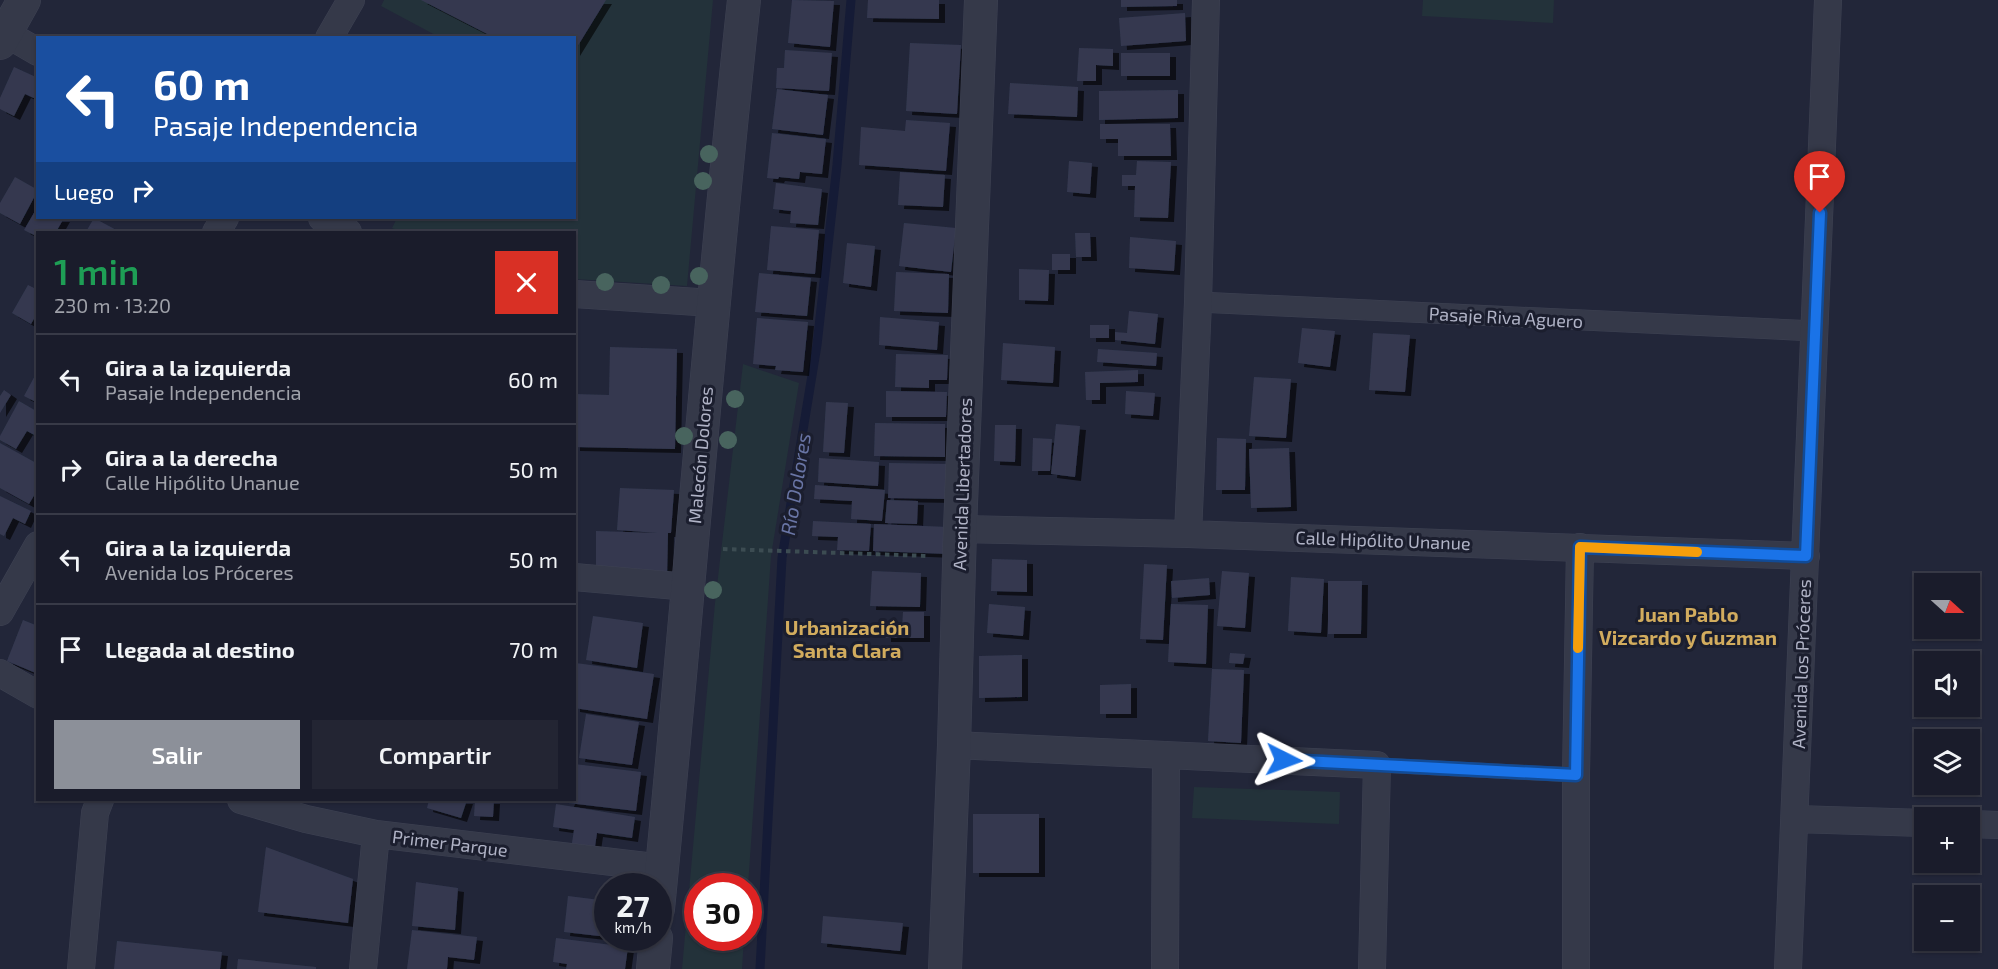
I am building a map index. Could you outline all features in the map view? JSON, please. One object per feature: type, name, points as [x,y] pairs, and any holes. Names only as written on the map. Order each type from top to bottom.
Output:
[{"type":"street","points":[[24,0],[3,38],[36,51]]},
{"type":"street","points":[[330,36],[351,0]]},
{"type":"street","name":"Malecón Dolores","points":[[662,873],[713,303],[744,0]]},
{"type":"street","name":"Avenida Libertadores","points":[[945,969],[959,543],[981,0]]},
{"type":"street","points":[[1188,534],[1198,302],[1206,0]]},
{"type":"street","name":"Avenida los Próceres","points":[[1788,969],[1828,0]]},
{"type":"street","points":[[324,219],[346,231]]},
{"type":"street","points":[[576,294],[713,303]]},
{"type":"street","name":"Pasaje Riva Aguero","points":[[1198,302],[1815,332]]},
{"type":"street","name":"Calle Hipólito Unanue","points":[[959,543],[1188,534],[1806,556]]},
{"type":"street","points":[[1576,969],[1576,775],[1580,547]]},
{"type":"street","points":[[0,612],[36,549]]},
{"type":"street","points":[[576,577],[689,587]]},
{"type":"street","points":[[0,674],[36,694]]},
{"type":"street","points":[[954,745],[1377,765],[1372,969]]},
{"type":"street","points":[[1165,969],[1166,754]]},
{"type":"street","points":[[81,969],[95,813],[100,801]]},
{"type":"street","name":"Primer Parque","points":[[244,801],[306,819],[376,834],[663,868]]},
{"type":"street","points":[[1794,819],[1914,823]]},
{"type":"street","points":[[1980,824],[1998,825]]},
{"type":"street","points":[[363,969],[376,834]]},
{"type":"street","points":[[653,969],[655,951]]},
{"type":"lane","points":[[1377,765],[1576,775]]},
{"type":"path","points":[[746,551],[795,551],[959,543]]},
{"type":"shaded area","points":[[384,0],[713,0],[687,286],[576,279],[576,231],[399,231],[392,228],[396,219],[576,219],[576,36],[437,36],[381,6]]},
{"type":"shaded area","points":[[1423,0],[1554,0],[1553,23],[1422,16]]},
{"type":"shaded area","points":[[743,364],[799,383],[771,556],[749,873],[691,873],[715,603]]},
{"type":"shaded area","points":[[1194,787],[1340,792],[1339,824],[1192,818]]},
{"type":"shaded area","points":[[684,947],[684,951],[743,951],[742,969],[682,969]]},
{"type":"building","points":[[421,0],[606,0],[576,49],[576,36],[491,36]]},
{"type":"building","points":[[792,0],[834,1],[830,47],[788,43]]},
{"type":"building","points":[[868,0],[939,0],[939,19],[867,18]]},
{"type":"building","points":[[1121,0],[1177,0],[1177,6],[1121,7]]},
{"type":"building","points":[[1185,13],[1186,41],[1121,46],[1119,18]]},
{"type":"building","points":[[910,43],[961,45],[957,114],[906,111]]},
{"type":"building","points":[[1079,48],[1113,49],[1113,66],[1096,65],[1096,81],[1077,81]]},
{"type":"building","points":[[785,50],[832,53],[829,91],[776,88],[777,68],[784,68]]},
{"type":"building","points":[[1121,53],[1170,53],[1170,76],[1121,76]]},
{"type":"building","points":[[14,67],[36,77],[36,99],[25,94],[14,116],[0,109],[0,98]]},
{"type":"building","points":[[1010,83],[1078,87],[1077,117],[1008,114]]},
{"type":"building","points":[[777,89],[828,95],[823,135],[772,129]]},
{"type":"building","points":[[1178,90],[1178,118],[1099,120],[1099,91]]},
{"type":"building","points":[[906,120],[950,123],[946,171],[859,165],[861,127],[905,131]]},
{"type":"building","points":[[1100,124],[1170,124],[1171,156],[1118,156],[1118,139],[1100,139]]},
{"type":"building","points":[[772,133],[826,139],[822,174],[800,172],[799,179],[767,178]]},
{"type":"building","points":[[1069,161],[1092,163],[1090,194],[1067,192]]},
{"type":"building","points":[[1137,161],[1171,162],[1168,218],[1134,217],[1135,186],[1122,186],[1122,175],[1136,175]]},
{"type":"building","points":[[900,172],[945,175],[943,207],[898,205]]},
{"type":"building","points":[[15,177],[36,189],[36,194],[20,224],[0,213],[0,203]]},
{"type":"building","points":[[776,183],[822,189],[818,225],[790,223],[791,211],[773,209]]},
{"type":"building","points":[[36,209],[36,219],[63,219],[57,231],[36,231],[36,236],[24,230]]},
{"type":"building","points":[[93,219],[96,219],[118,231],[89,231],[87,230]]},
{"type":"building","points":[[904,223],[956,228],[951,272],[899,266]]},
{"type":"building","points":[[771,226],[819,230],[815,274],[767,270]]},
{"type":"building","points":[[1075,233],[1090,233],[1091,257],[1076,257]]},
{"type":"building","points":[[1130,237],[1176,241],[1174,271],[1129,268]]},
{"type":"building","points":[[847,243],[875,246],[871,287],[843,283]]},
{"type":"building","points":[[1052,254],[1070,254],[1070,270],[1052,270]]},
{"type":"building","points":[[1019,269],[1049,270],[1048,301],[1019,300]]},
{"type":"building","points":[[896,272],[949,274],[948,313],[894,311]]},
{"type":"building","points":[[759,273],[811,278],[807,316],[755,312]]},
{"type":"building","points":[[28,285],[36,289],[36,315],[31,324],[12,313]]},
{"type":"building","points":[[1129,311],[1158,314],[1155,344],[1115,340],[1115,332],[1127,333]]},
{"type":"building","points":[[880,317],[939,322],[937,350],[879,345]]},
{"type":"building","points":[[757,318],[808,322],[803,372],[775,370],[776,366],[753,364]]},
{"type":"building","points":[[1090,325],[1109,325],[1109,338],[1090,338]]},
{"type":"building","points":[[1302,328],[1335,331],[1330,367],[1298,363]]},
{"type":"building","points":[[1373,333],[1410,335],[1405,392],[1369,390]]},
{"type":"building","points":[[1003,343],[1055,347],[1053,383],[1001,380]]},
{"type":"building","points":[[610,347],[677,349],[675,449],[576,447],[576,394],[609,395]]},
{"type":"building","points":[[1098,349],[1157,353],[1156,366],[1097,362]]},
{"type":"building","points":[[896,354],[948,355],[947,380],[929,380],[929,388],[895,387]]},
{"type":"building","points":[[1138,370],[1138,382],[1100,383],[1100,400],[1086,400],[1085,372]]},
{"type":"building","points":[[36,374],[36,402],[24,396]]},
{"type":"building","points":[[1254,377],[1291,379],[1286,438],[1249,436]]},
{"type":"building","points":[[4,390],[11,395],[0,413],[0,396]]},
{"type":"building","points":[[886,391],[947,392],[946,417],[886,417]]},
{"type":"building","points":[[1126,391],[1155,393],[1153,416],[1125,414]]},
{"type":"building","points":[[19,401],[36,411],[36,436],[27,431],[16,449],[0,440]]},
{"type":"building","points":[[826,402],[848,403],[844,453],[823,452]]},
{"type":"building","points":[[875,423],[945,424],[945,457],[874,456]]},
{"type":"building","points":[[1056,424],[1080,426],[1075,477],[1051,474]]},
{"type":"building","points":[[995,425],[1016,425],[1015,462],[994,461]]},
{"type":"building","points":[[1033,438],[1052,439],[1050,471],[1032,471]]},
{"type":"building","points":[[1217,438],[1246,439],[1245,490],[1216,490]]},
{"type":"building","points":[[0,443],[36,463],[36,492],[29,504],[0,488]]},
{"type":"building","points":[[1289,448],[1291,507],[1251,508],[1249,449]]},
{"type":"building","points":[[819,458],[879,462],[878,486],[818,482]]},
{"type":"building","points":[[889,463],[949,464],[948,499],[888,498]]},
{"type":"building","points":[[815,485],[885,490],[882,521],[851,519],[852,501],[814,499]]},
{"type":"building","points":[[620,488],[674,490],[671,533],[668,533],[667,578],[596,574],[596,531],[658,533],[617,530]]},
{"type":"building","points":[[0,496],[31,511],[25,524],[13,518],[4,536],[0,534]]},
{"type":"building","points":[[887,500],[918,501],[917,524],[885,523]]},
{"type":"building","points":[[813,521],[871,524],[869,551],[837,550],[838,537],[812,536]]},
{"type":"building","points":[[874,524],[949,527],[948,554],[873,551]]},
{"type":"building","points":[[992,559],[1027,560],[1027,592],[991,591]]},
{"type":"building","points":[[1144,564],[1167,565],[1163,640],[1140,639]]},
{"type":"building","points":[[872,571],[921,573],[920,607],[870,606]]},
{"type":"building","points":[[1222,571],[1249,573],[1245,628],[1217,626]]},
{"type":"building","points":[[1291,577],[1324,579],[1321,633],[1288,631]]},
{"type":"building","points":[[1209,578],[1210,595],[1172,598],[1171,581]]},
{"type":"building","points":[[1328,581],[1362,581],[1361,634],[1328,634]]},
{"type":"building","points":[[989,604],[1025,607],[1023,636],[987,633]]},
{"type":"building","points":[[1171,604],[1208,605],[1206,664],[1168,662]]},
{"type":"building","points":[[903,612],[924,612],[924,638],[885,638],[885,628],[902,628]]},
{"type":"building","points":[[593,616],[643,623],[637,668],[586,660]]},
{"type":"building","points":[[23,620],[36,625],[36,673],[7,661]]},
{"type":"building","points":[[1230,653],[1245,654],[1243,664],[1229,663]]},
{"type":"building","points":[[1022,655],[1022,697],[979,698],[979,656]]},
{"type":"building","points":[[576,663],[654,674],[647,719],[576,708]]},
{"type":"building","points":[[1212,669],[1244,670],[1241,743],[1208,741]]},
{"type":"building","points":[[1131,684],[1131,714],[1100,714],[1100,685]]},
{"type":"building","points":[[586,714],[639,722],[632,765],[579,758]]},
{"type":"building","points":[[576,764],[641,772],[636,811],[568,803],[576,801]]},
{"type":"building","points":[[429,801],[467,801],[461,818],[427,808]]},
{"type":"building","points":[[475,801],[494,801],[493,817],[474,816]]},
{"type":"building","points":[[556,804],[635,817],[632,838],[597,833],[594,853],[571,849],[574,830],[553,827]]},
{"type":"building","points":[[973,814],[1039,814],[1039,873],[973,873]]},
{"type":"building","points":[[266,847],[353,879],[348,923],[258,912]]},
{"type":"building","points":[[416,882],[458,888],[455,930],[412,926]]},
{"type":"building","points":[[568,896],[594,899],[594,935],[564,932]]},
{"type":"building","points":[[823,916],[903,923],[900,951],[821,943]]},
{"type":"building","points":[[412,930],[477,937],[474,960],[448,957],[447,969],[407,969]]},
{"type":"building","points":[[556,938],[594,943],[594,951],[627,951],[625,969],[566,969],[567,964],[553,962]]},
{"type":"building","points":[[117,941],[222,952],[220,969],[114,969]]},
{"type":"building","points":[[238,959],[316,967],[316,969],[237,969]]},
{"type":"waterway","name":"Río Dolores","points":[[760,969],[782,558],[817,345],[837,165],[851,0]]},
{"type":"slow traffic","points":[[1578,648],[1580,547],[1697,552]]},
{"type":"district","name":"Juan Pablo Vizcardo y Guzman","points":[[1688,626]]},
{"type":"district","name":"Urbanización Santa Clara","points":[[847,638]]},
{"type":"route","points":[[1284,760],[1576,775],[1580,547],[1806,556],[1820,213]]}]
